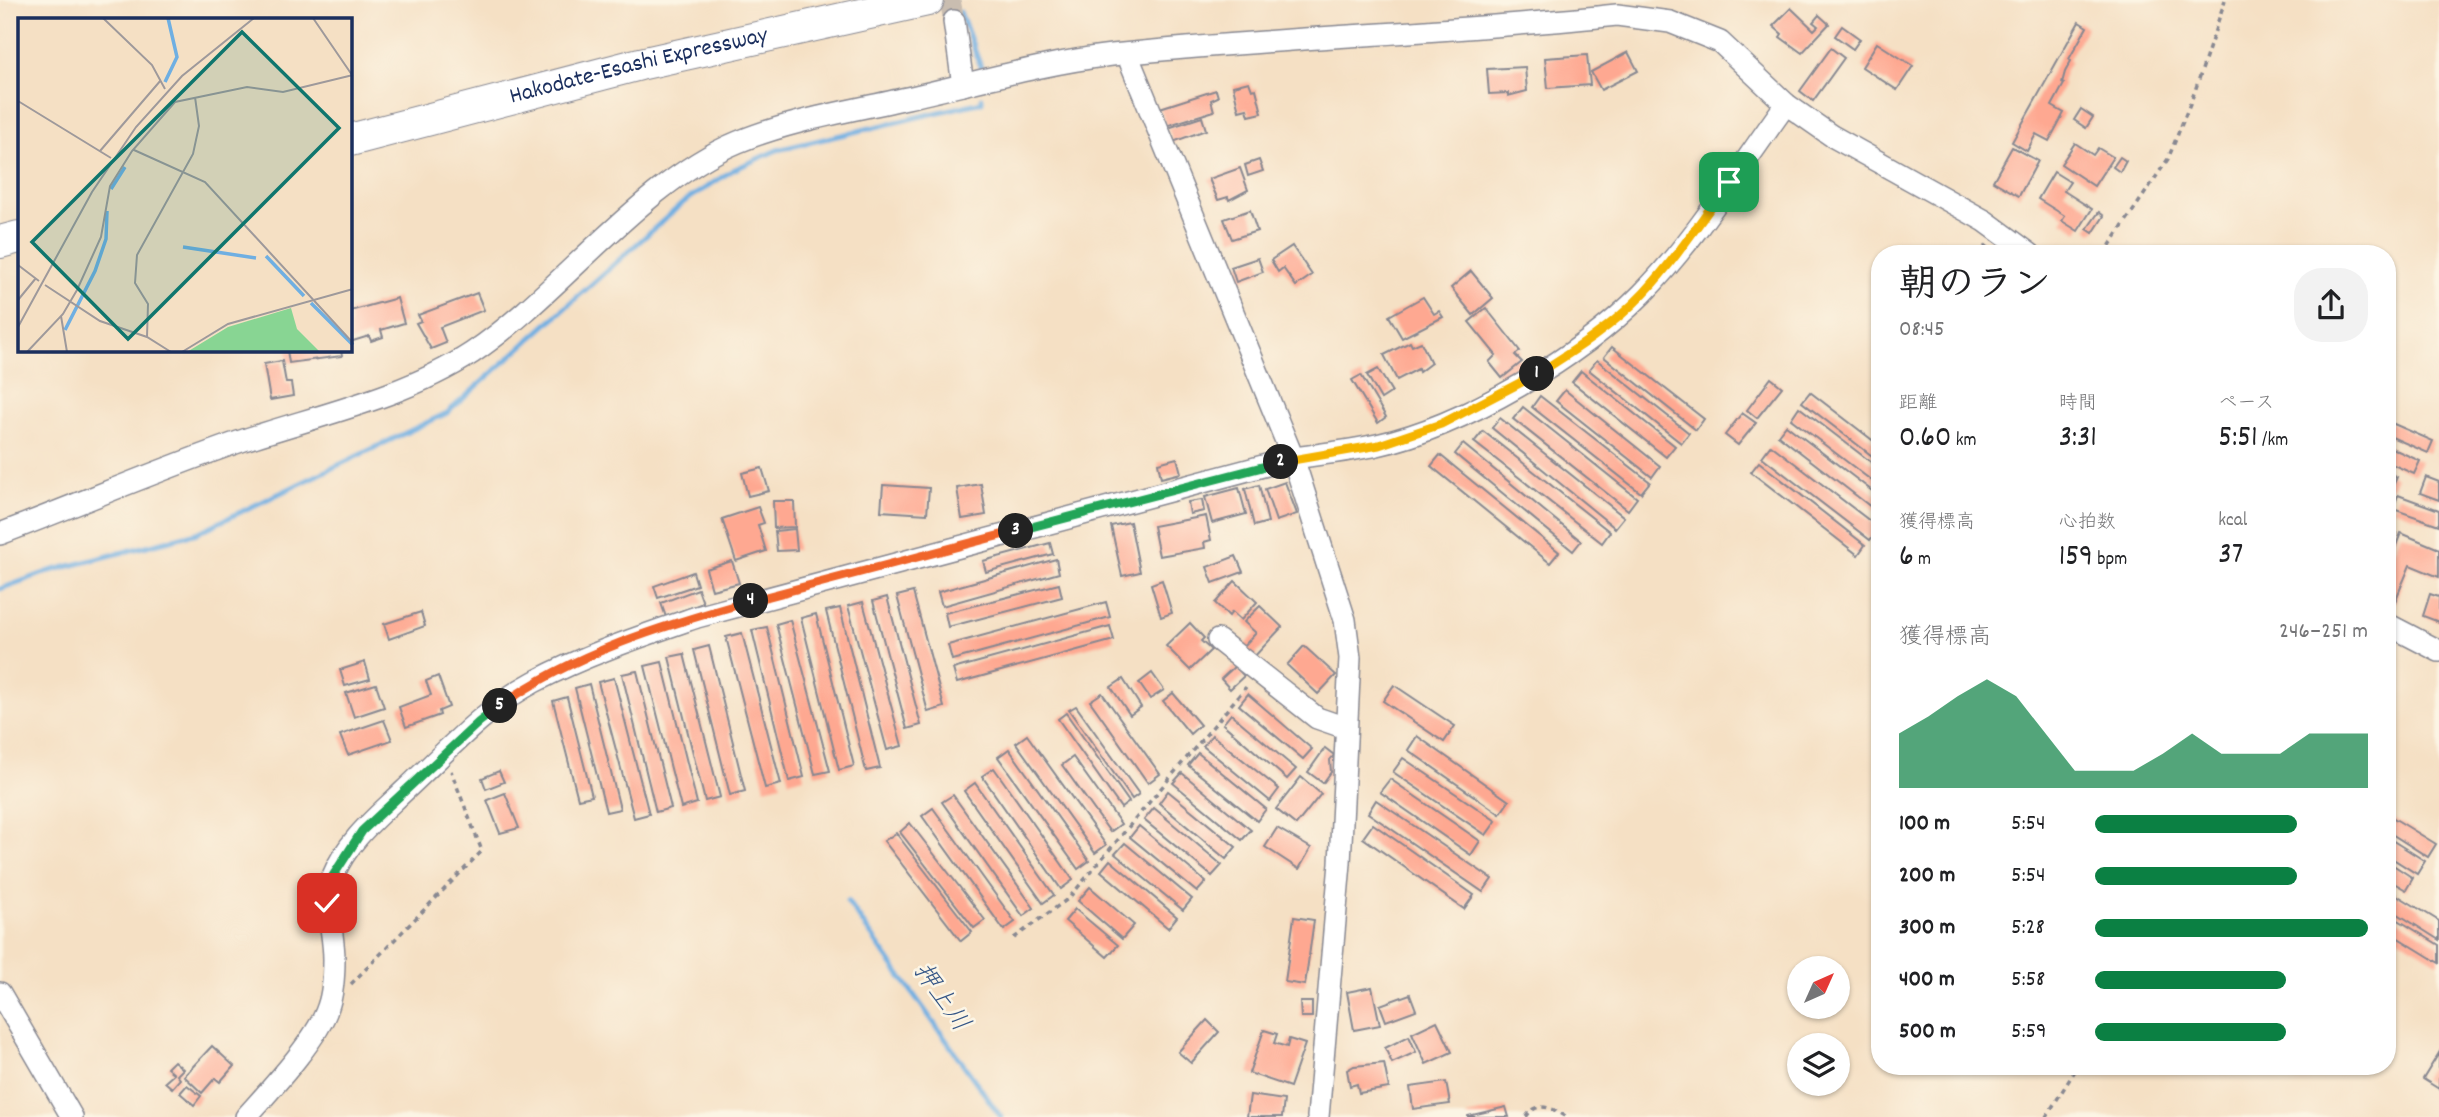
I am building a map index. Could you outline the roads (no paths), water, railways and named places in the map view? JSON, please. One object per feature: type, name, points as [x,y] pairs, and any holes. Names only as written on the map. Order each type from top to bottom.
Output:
[{"type":"highway","name":"Hakodate-Esashi Expressway","points":[[352,139],[640,64],[928,0]]},
{"type":"highway","points":[[0,242],[18,237]]},
{"type":"street","points":[[0,534],[162,470],[393,391],[437,372],[470,354],[505,328],[661,191],[715,153],[739,141],[776,129],[963,85],[1127,54],[1630,8],[1720,42],[1786,104],[1871,160],[1985,221],[2018,245]]},
{"type":"street","points":[[954,21],[963,85]]},
{"type":"street","points":[[1127,54],[1293,458],[1345,620],[1350,658],[1340,863],[1318,1117]]},
{"type":"street","points":[[246,1117],[276,1083],[328,1008],[334,962],[327,903],[333,876],[362,831],[479,722],[533,682],[625,642],[697,617],[1293,458],[1379,445],[1441,424],[1515,388],[1580,347],[1642,294],[1672,261],[1786,104]]},
{"type":"street","points":[[2396,629],[2439,651]]},
{"type":"street","points":[[1218,640],[1317,718],[1346,728]]},
{"type":"street","points":[[0,993],[72,1117]]},
{"type":"waterway","points":[[960,12],[981,67]]},
{"type":"waterway","points":[[0,589],[50,571],[197,533],[447,413],[684,202],[733,170],[777,150],[982,102],[982,98]]},
{"type":"waterway","name":"押上川","points":[[847,901],[1001,1117]]},
{"type":"tunnel","points":[[950,0],[954,21]]}]
